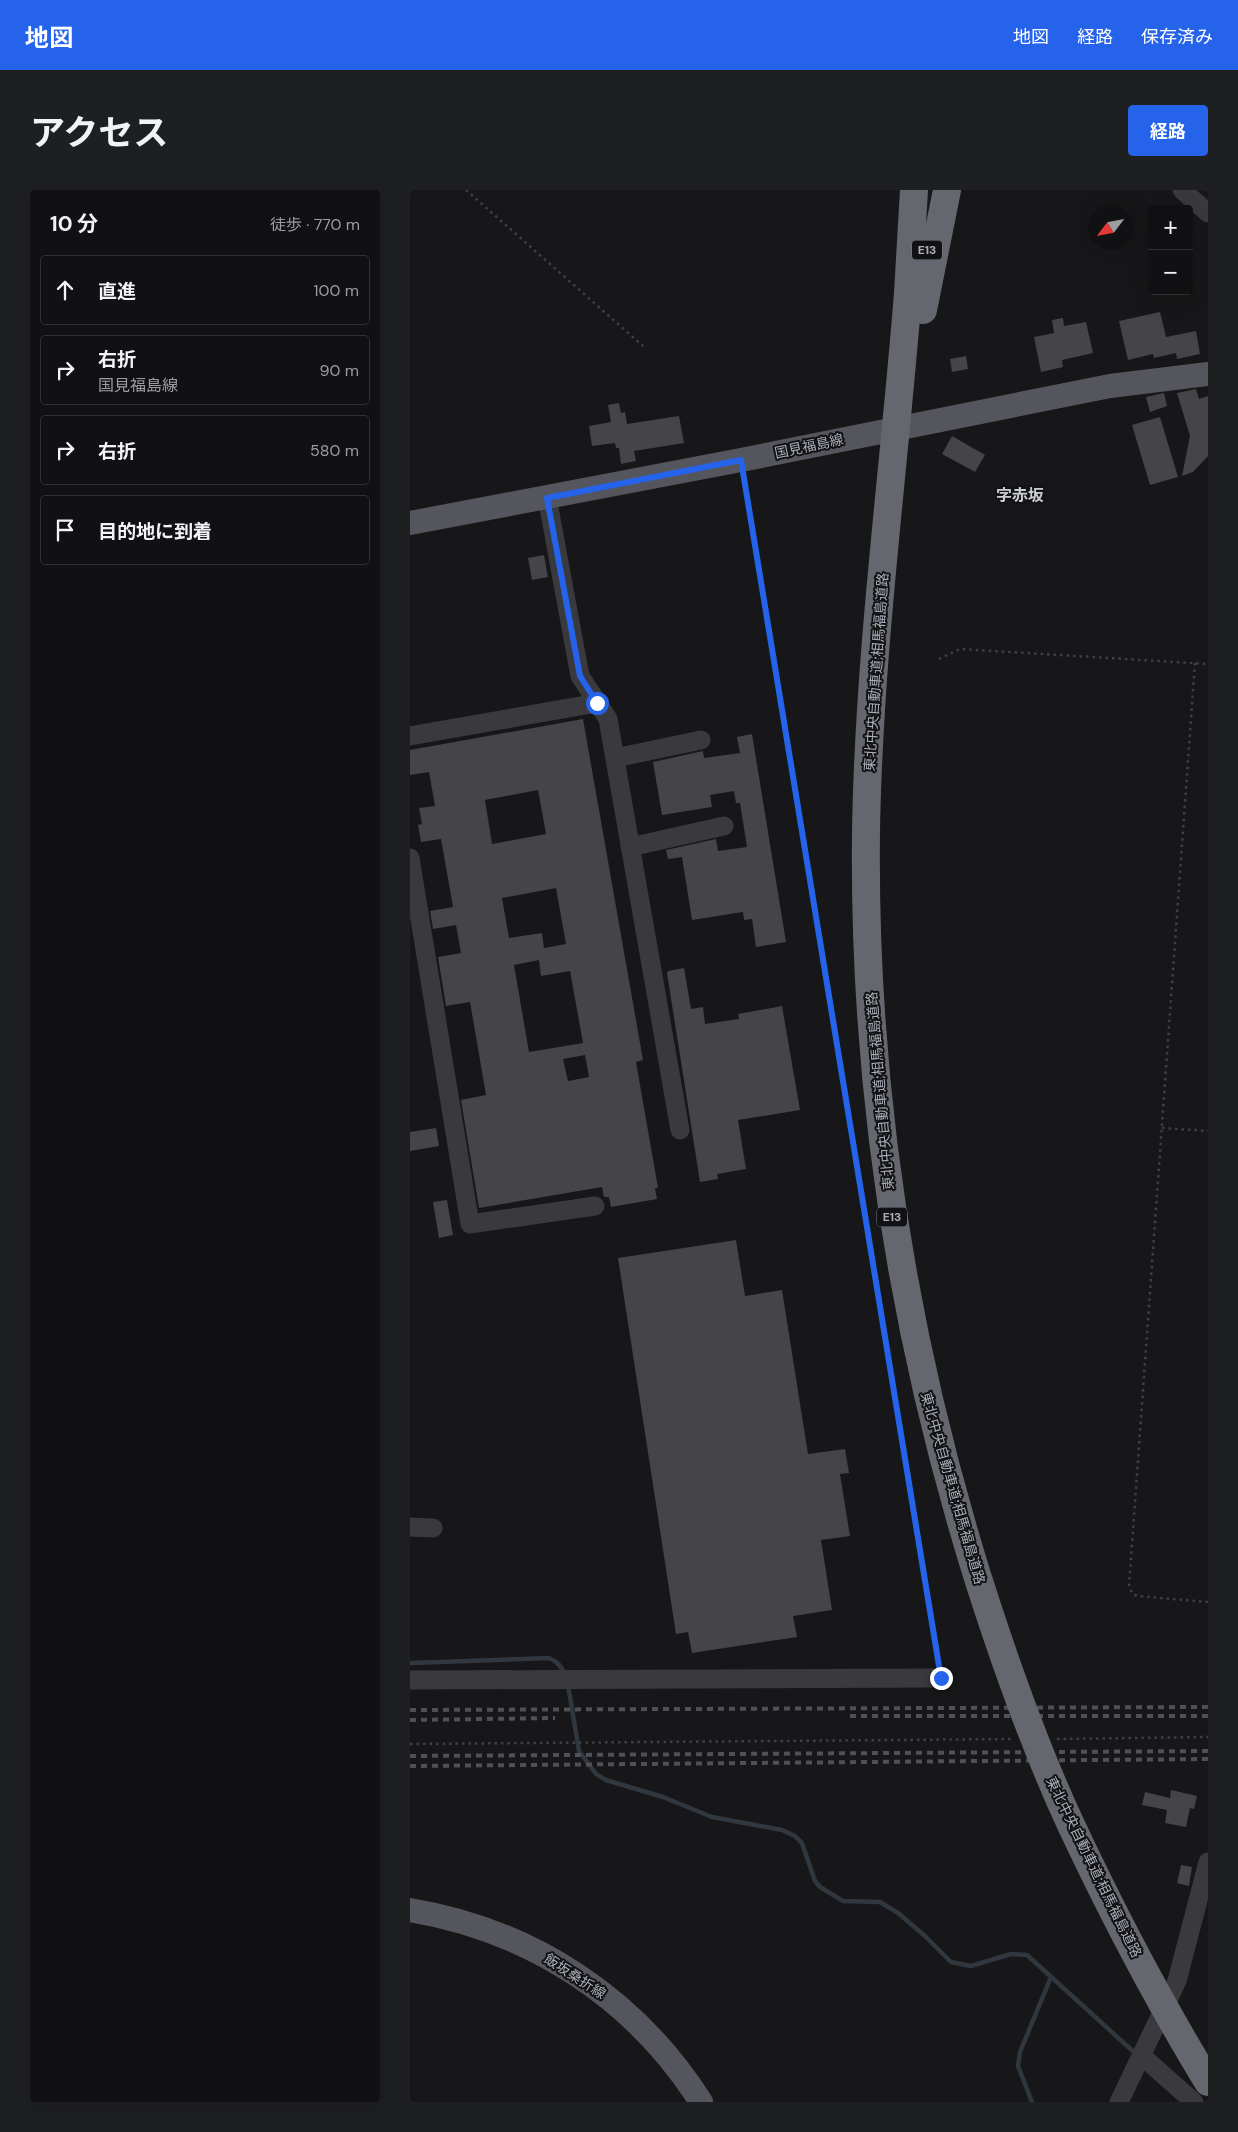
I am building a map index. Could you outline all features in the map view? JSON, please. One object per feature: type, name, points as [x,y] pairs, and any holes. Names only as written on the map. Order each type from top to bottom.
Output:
[{"type":"highway","points":[[909,190],[916,302]]},
{"type":"highway","name":"東北中央自動車道;相馬福島道路","points":[[914,190],[917,398],[884,717],[879,814],[881,946],[888,1076],[901,1192],[913,1266],[940,1398],[968,1503],[1021,1666],[1062,1770],[1099,1855],[1152,1958],[1208,2058]]},
{"type":"highway","name":"東北中央自動車道;相馬福島道路","points":[[930,190],[871,695],[866,832],[868,955],[877,1093],[896,1235],[928,1398],[955,1505],[995,1634],[1031,1730],[1070,1823],[1139,1960],[1208,2082]]},
{"type":"highway","points":[[916,302],[947,190]]},
{"type":"main road","name":"国見福島線","points":[[410,523],[547,498],[1110,386],[1208,374]]},
{"type":"main road","name":"飯坂桑折線","points":[[410,1910],[444,1916],[513,1938],[587,1981],[638,2023],[660,2046],[701,2102]]},
{"type":"street","points":[[1182,190],[1208,213]]},
{"type":"street","points":[[547,498],[580,676],[608,719],[680,1130]]},
{"type":"street","points":[[410,736],[597,703]]},
{"type":"street","points":[[615,758],[701,740]]},
{"type":"street","points":[[630,846],[724,826]]},
{"type":"street","points":[[410,858],[470,1224],[595,1206]]},
{"type":"street","points":[[410,1528],[433,1528]]},
{"type":"street","points":[[410,1680],[941,1678]]},
{"type":"street","points":[[1119,2102],[1176,1981],[1208,1862]]},
{"type":"street","points":[[1142,2056],[1194,2102]]},
{"type":"path","points":[[466,190],[643,346]]},
{"type":"path","points":[[741,460],[941,1678]]},
{"type":"path","points":[[939,658],[960,649],[1208,664]]},
{"type":"path","points":[[1195,663],[1129,1586],[1132,1593],[1137,1596],[1208,1602]]},
{"type":"path","points":[[1162,1128],[1208,1131]]},
{"type":"path","points":[[1050,1739],[1208,1738]]},
{"type":"path","points":[[410,1744],[1020,1739]]},
{"type":"building","points":[[1160,312],[1166,337],[1196,331],[1200,354],[1177,359],[1176,353],[1154,358],[1153,354],[1128,360],[1119,321]]},
{"type":"building","points":[[1063,318],[1064,326],[1086,322],[1093,353],[1062,360],[1063,367],[1041,372],[1034,337],[1054,333],[1052,320]]},
{"type":"building","points":[[966,356],[968,369],[952,372],[950,359]]},
{"type":"building","points":[[1196,389],[1199,399],[1208,396],[1208,456],[1193,472],[1182,476],[1190,436],[1177,393]]},
{"type":"building","points":[[1164,393],[1167,406],[1150,412],[1146,397]]},
{"type":"building","points":[[619,403],[621,413],[625,412],[627,424],[679,416],[684,443],[634,451],[636,461],[621,464],[619,448],[616,448],[615,443],[592,446],[589,426],[611,422],[608,405]]},
{"type":"building","points":[[1160,417],[1178,477],[1150,485],[1132,425]]},
{"type":"building","points":[[952,436],[985,455],[975,472],[942,454]]},
{"type":"building","points":[[544,555],[548,577],[532,580],[528,558]]},
{"type":"building","points":[[583,719],[643,1060],[636,1062],[658,1188],[655,1188],[657,1199],[611,1207],[609,1197],[604,1197],[602,1187],[479,1208],[461,1100],[486,1095],[470,1002],[446,1006],[438,957],[461,953],[456,925],[433,929],[430,911],[453,907],[441,839],[421,842],[418,825],[422,824],[419,808],[435,806],[429,772],[410,775],[410,750]],"holes":[[[538,790],[546,834],[492,844],[485,800]],[[556,888],[566,944],[544,948],[542,933],[509,938],[502,898]],[[539,960],[541,976],[570,971],[583,1043],[529,1052],[514,965]],[[585,1055],[589,1077],[568,1081],[563,1059]]]},
{"type":"building","points":[[752,734],[786,942],[756,947],[752,919],[744,920],[743,912],[692,920],[682,857],[668,859],[666,850],[716,839],[718,851],[747,847],[740,803],[736,803],[734,791],[710,795],[712,807],[662,815],[653,762],[703,751],[704,758],[740,753],[737,737]]},
{"type":"building","points":[[684,968],[691,1009],[703,1007],[705,1024],[739,1019],[738,1014],[782,1006],[800,1110],[738,1120],[746,1169],[717,1174],[718,1179],[700,1182],[667,973],[668,971]]},
{"type":"building","points":[[436,1128],[439,1146],[410,1151],[410,1132]]},
{"type":"building","points":[[447,1200],[453,1235],[439,1238],[433,1202]]},
{"type":"building","points":[[736,1240],[745,1296],[782,1290],[808,1454],[845,1449],[849,1473],[840,1474],[850,1536],[821,1540],[832,1610],[793,1616],[797,1637],[692,1653],[688,1632],[676,1634],[618,1258]]},
{"type":"building","points":[[1171,1790],[1197,1796],[1194,1809],[1190,1808],[1186,1827],[1165,1823],[1167,1810],[1142,1805],[1145,1792],[1170,1798]]},
{"type":"building","points":[[1181,1865],[1192,1867],[1189,1886],[1177,1883]]},
{"type":"waterway","points":[[410,1663],[549,1658],[559,1665],[565,1675]]},
{"type":"waterway","points":[[568,1685],[579,1751],[596,1774],[606,1780],[663,1797],[712,1817],[782,1830],[795,1836],[802,1843],[815,1881],[820,1887],[843,1901],[880,1902],[898,1913],[951,1962],[971,1966],[1011,1954],[1027,1955],[1136,2054]]},
{"type":"waterway","points":[[1032,2102],[1018,2066],[1020,2052],[1051,1977]]},
{"type":"railway","points":[[410,1710],[1208,1707]]},
{"type":"railway","points":[[850,1716],[1208,1716]]},
{"type":"railway","points":[[410,1720],[555,1718]]},
{"type":"railway","points":[[410,1756],[1208,1751]]},
{"type":"railway","points":[[410,1766],[1208,1759]]},
{"type":"district","name":"字赤坂","points":[[1020,495]]},
{"type":"route","points":[[597,703],[580,676],[547,498],[741,460],[941,1678]]}]
